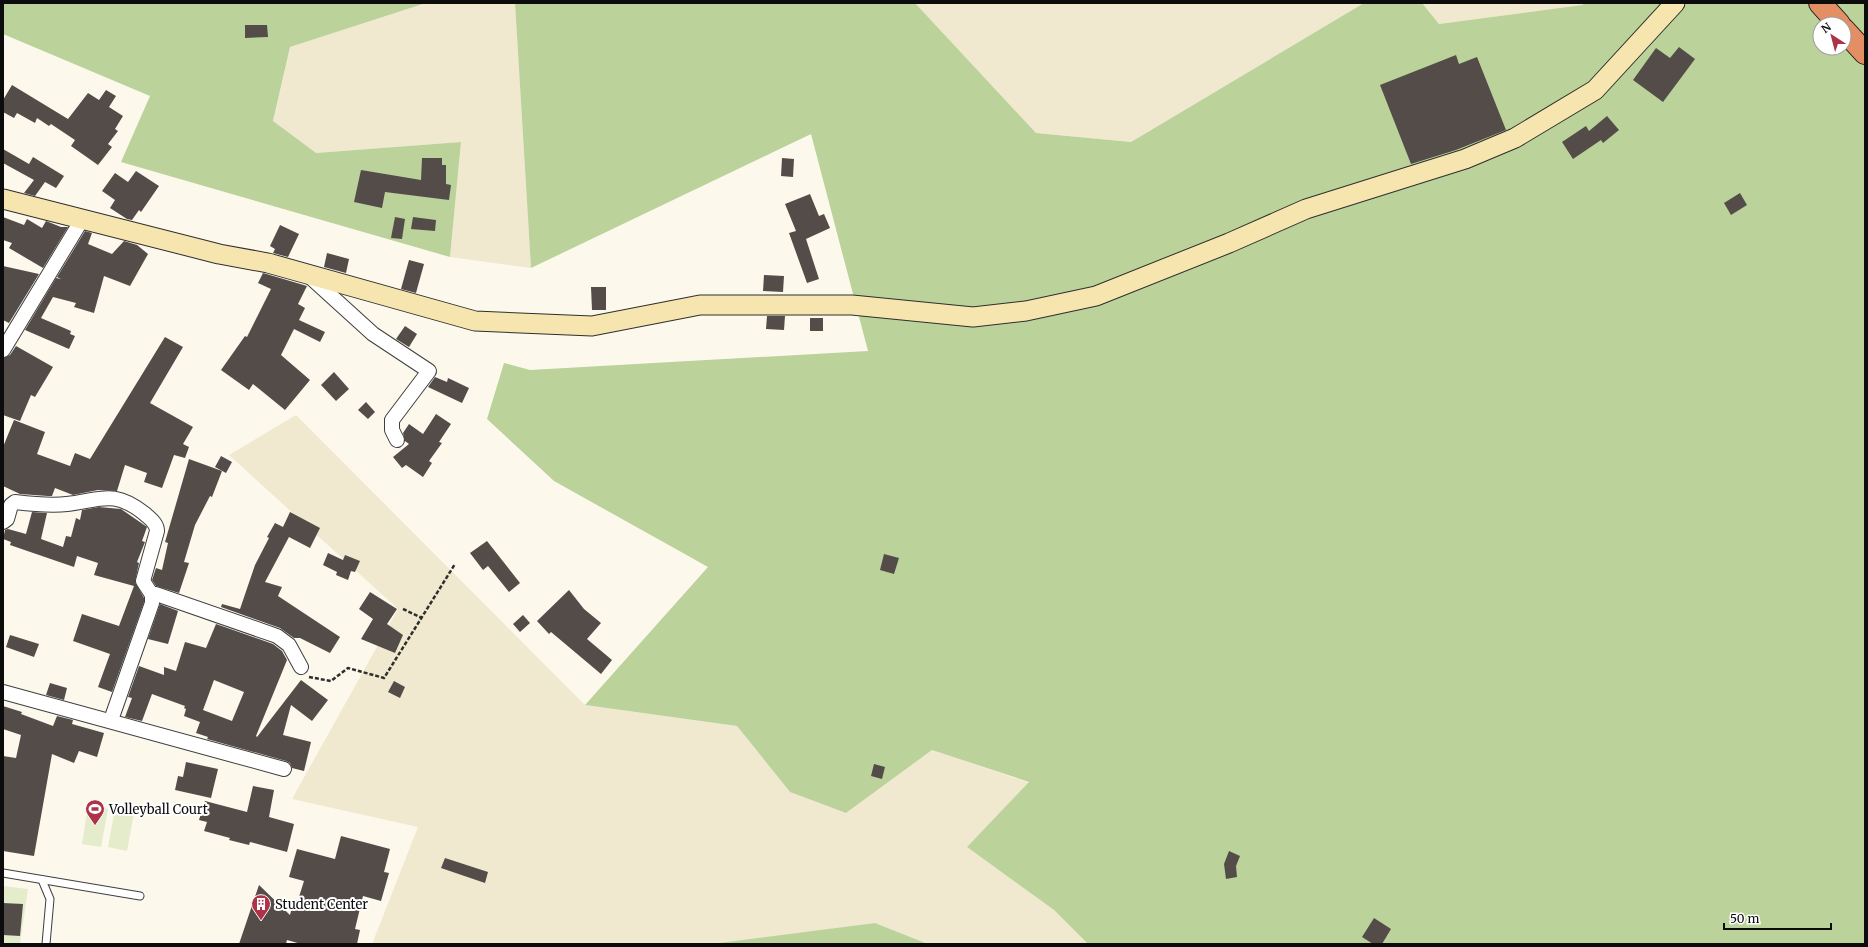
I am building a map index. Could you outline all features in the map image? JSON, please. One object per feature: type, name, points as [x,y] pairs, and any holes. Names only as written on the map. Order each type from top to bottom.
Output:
[{"type":"highway","points":[[1820,3],[1832,16]]},
{"type":"highway","points":[[1852,39],[1865,53]]},
{"type":"street","points":[[3,198],[219,254],[268,262],[475,321],[592,326],[700,305],[852,305],[973,317],[1026,311],[1096,296],[1229,243],[1306,209],[1465,160],[1515,138],[1595,90],[1675,3]]},
{"type":"street","points":[[3,350],[83,218]]},
{"type":"street","points":[[306,274],[373,334],[429,371],[392,420],[392,430],[397,440]]},
{"type":"street","points":[[3,522],[7,519],[11,505],[14,502],[67,504],[107,497],[126,502],[134,506],[150,519],[157,528],[143,581],[152,595],[152,602],[111,720]]},
{"type":"street","points":[[152,595],[156,594],[277,636],[289,645],[301,667]]},
{"type":"street","points":[[3,692],[111,720],[284,769]]},
{"type":"lane","points":[[3,873],[140,896]]},
{"type":"lane","points":[[42,880],[50,899],[46,944]]},
{"type":"path","points":[[301,667],[311,678],[329,681],[348,668],[384,678],[455,564]]},
{"type":"path","points":[[402,609],[422,618]]},
{"type":"shaded area","points":[[426,3],[515,3],[531,268],[450,257],[461,142],[316,153],[273,122],[290,47]]},
{"type":"shaded area","points":[[915,3],[1364,3],[1131,142],[1036,133]]},
{"type":"shaded area","points":[[1422,3],[1585,3],[1582,5],[1439,24]]},
{"type":"shaded area","points":[[296,415],[585,705],[737,726],[790,792],[846,813],[932,750],[1030,783],[967,847],[1054,910],[1088,944],[928,944],[875,923],[719,944],[372,944],[418,827],[292,799],[398,609],[229,455]]},
{"type":"green space","points":[[3,3],[426,3],[290,47],[273,121],[316,153],[461,142],[450,257],[121,162],[150,96],[3,34]]},
{"type":"green space","points":[[515,3],[915,3],[1036,133],[1131,142],[1364,3],[1422,3],[1439,24],[1582,5],[1585,3],[1865,3],[1865,944],[1088,944],[1054,910],[967,847],[1029,782],[932,750],[846,813],[790,792],[737,726],[585,705],[708,567],[554,481],[487,419],[504,363],[530,370],[868,351],[811,134],[531,268]]},
{"type":"green space","name":"Volleyball Court","points":[[88,806],[108,809],[101,847],[82,844]]},
{"type":"green space","name":"Volleyball Court","points":[[115,809],[134,813],[127,851],[108,847]]},
{"type":"green space","points":[[3,886],[28,889],[20,944],[3,944]]},
{"type":"green space","points":[[875,923],[928,944],[719,944],[720,943]]},
{"type":"building","points":[[245,25],[267,25],[268,37],[245,38]]},
{"type":"building","points":[[1679,47],[1695,59],[1663,102],[1633,80],[1656,48],[1670,58]]},
{"type":"building","points":[[1456,55],[1459,64],[1477,57],[1506,130],[1456,150],[1411,164],[1380,85]]},
{"type":"building","points":[[12,85],[68,119],[88,93],[99,100],[106,90],[116,96],[109,107],[123,116],[115,129],[118,131],[108,144],[112,147],[98,165],[71,146],[75,140],[51,124],[49,126],[37,118],[35,123],[17,113],[14,118],[3,112],[3,100]]},
{"type":"building","points":[[1607,116],[1619,130],[1603,143],[1601,140],[1573,159],[1562,142],[1586,126],[1589,131]]},
{"type":"building","points":[[3,149],[29,164],[33,157],[64,176],[56,188],[45,182],[35,196],[24,193],[34,180],[3,163]]},
{"type":"building","points":[[422,158],[442,158],[442,165],[446,165],[446,184],[451,185],[449,200],[385,192],[382,208],[354,202],[361,170],[421,180]]},
{"type":"building","points":[[782,158],[794,159],[793,177],[781,176]]},
{"type":"building","points":[[136,171],[159,186],[141,212],[139,210],[132,220],[127,219],[110,208],[115,200],[102,191],[115,173],[128,182]]},
{"type":"building","points":[[1740,193],[1747,205],[1731,215],[1724,203]]},
{"type":"building","points":[[810,194],[819,216],[824,214],[830,228],[806,239],[819,279],[807,283],[789,233],[796,231],[785,204]]},
{"type":"building","points":[[3,217],[24,225],[27,219],[42,228],[46,221],[61,227],[68,227],[43,268],[9,248],[12,243],[3,240]]},
{"type":"building","points":[[395,217],[405,219],[402,239],[391,238]]},
{"type":"building","points":[[413,217],[436,220],[435,231],[411,229]]},
{"type":"building","points":[[280,225],[299,234],[288,257],[273,253],[275,249],[270,246]]},
{"type":"building","points":[[85,231],[92,233],[88,244],[112,254],[124,241],[137,245],[148,254],[130,286],[104,276],[94,313],[74,307],[76,303],[53,297],[41,318],[71,331],[70,334],[75,336],[69,349],[25,330],[56,278],[61,279],[57,277]]},
{"type":"building","points":[[327,253],[349,259],[346,273],[324,267]]},
{"type":"building","points":[[409,260],[424,264],[416,293],[401,289]]},
{"type":"building","points":[[3,266],[39,274],[9,323],[3,320]]},
{"type":"building","points":[[263,273],[307,286],[298,304],[305,308],[299,320],[325,332],[320,342],[294,329],[281,355],[310,380],[285,410],[253,384],[249,390],[221,370],[245,336],[247,337],[271,289],[258,283]]},
{"type":"building","points":[[764,275],[784,276],[783,292],[763,291]]},
{"type":"building","points":[[591,287],[606,287],[606,310],[592,310]]},
{"type":"building","points":[[767,316],[785,316],[784,330],[766,329]]},
{"type":"building","points":[[810,318],[823,318],[823,331],[810,331]]},
{"type":"building","points":[[405,326],[417,334],[409,347],[396,339]]},
{"type":"building","points":[[165,337],[183,347],[150,403],[193,427],[183,444],[189,447],[185,458],[174,455],[162,488],[144,482],[147,473],[125,465],[117,491],[98,490],[73,495],[55,488],[52,496],[48,496],[20,494],[3,486],[3,447],[14,420],[45,432],[37,454],[70,466],[75,453],[90,459]]},
{"type":"building","points":[[16,346],[53,367],[35,397],[31,395],[20,421],[3,415],[3,358],[10,355]]},
{"type":"building","points":[[334,372],[349,389],[336,401],[321,385]]},
{"type":"building","points":[[435,377],[447,382],[448,378],[469,388],[462,403],[428,387]]},
{"type":"building","points":[[366,402],[375,412],[368,419],[358,410]]},
{"type":"building","points":[[436,414],[451,424],[439,442],[442,443],[429,461],[432,463],[423,477],[406,465],[402,468],[393,457],[409,444],[405,441],[403,433],[409,424],[423,434]]},
{"type":"building","points":[[221,456],[232,462],[226,473],[215,467]]},
{"type":"building","points":[[189,459],[222,471],[212,497],[210,496],[195,525],[184,562],[189,563],[179,593],[156,586],[152,580],[156,568],[162,570],[168,543],[165,542]]},
{"type":"building","points":[[99,507],[121,509],[147,527],[142,541],[145,542],[137,562],[139,563],[135,582],[144,598],[144,602],[112,692],[98,687],[110,654],[73,641],[82,614],[119,626],[134,586],[94,575],[98,563],[77,556],[74,567],[10,545],[11,542],[3,539],[5,530],[8,529],[26,534],[32,512],[47,513],[41,539],[63,547],[66,536],[71,537],[76,518],[80,520],[82,510]]},
{"type":"building","points":[[290,512],[320,528],[310,548],[289,537],[265,582],[282,587],[278,596],[340,637],[330,653],[300,638],[294,638],[280,628],[221,607],[222,604],[240,609],[255,565],[269,538],[267,537],[275,523],[283,527]]},
{"type":"building","points":[[487,541],[520,583],[509,592],[488,566],[483,570],[470,553]]},
{"type":"building","points":[[328,553],[343,560],[345,555],[360,561],[355,572],[351,571],[348,580],[336,575],[337,572],[323,565]]},
{"type":"building","points":[[884,554],[899,558],[894,574],[880,570]]},
{"type":"building","points":[[569,590],[584,609],[601,623],[587,639],[612,660],[601,674],[551,632],[549,634],[537,621]]},
{"type":"building","points":[[370,592],[397,609],[387,624],[403,635],[395,653],[361,639],[373,619],[359,609]]},
{"type":"building","points":[[160,604],[178,611],[168,644],[148,639]]},
{"type":"building","points":[[523,615],[530,623],[520,632],[513,624]]},
{"type":"building","points":[[216,624],[273,644],[282,651],[287,660],[256,736],[257,737],[301,680],[328,700],[312,721],[291,705],[283,735],[311,742],[304,771],[292,768],[290,763],[286,761],[207,739],[208,737],[196,733],[200,722],[184,716],[186,709],[184,708],[185,706],[152,694],[142,721],[125,717],[132,698],[128,697],[139,666],[164,675],[164,667],[176,671],[185,642],[206,648]],"holes":[[[214,680],[244,692],[232,721],[203,710]]]},
{"type":"building","points":[[10,635],[39,644],[34,657],[6,647]]},
{"type":"building","points":[[394,681],[405,687],[400,698],[388,692]]},
{"type":"building","points":[[50,683],[67,688],[64,700],[46,695]]},
{"type":"building","points":[[3,706],[22,712],[21,714],[53,726],[57,716],[73,720],[72,724],[104,733],[97,757],[79,751],[74,763],[52,754],[34,856],[3,851],[3,756],[16,758],[21,735],[3,729]]},
{"type":"building","points":[[186,762],[218,769],[211,798],[175,790],[178,776],[183,777]]},
{"type":"building","points":[[874,764],[885,767],[882,779],[871,776]]},
{"type":"building","points":[[253,786],[274,790],[269,817],[294,824],[287,852],[250,842],[249,845],[229,840],[230,838],[204,831],[207,822],[199,820],[205,801],[247,812]]},
{"type":"building","points":[[341,836],[390,849],[384,872],[389,873],[381,901],[363,896],[355,929],[360,930],[357,944],[301,944],[287,940],[286,944],[239,944],[259,885],[290,915],[294,900],[298,900],[304,881],[289,877],[297,849],[335,859]]},
{"type":"building","points":[[1229,851],[1240,856],[1236,866],[1237,877],[1226,879],[1224,864]]},
{"type":"building","points":[[445,858],[488,872],[485,883],[441,868]]},
{"type":"building","points":[[3,903],[23,904],[20,936],[3,935]]},
{"type":"building","points":[[1374,918],[1391,929],[1382,944],[1373,944],[1362,937]]},
{"type":"place","name":"Volleyball Court","points":[[95,826]]},
{"type":"place","name":"Student Center","points":[[261,921]]}]
